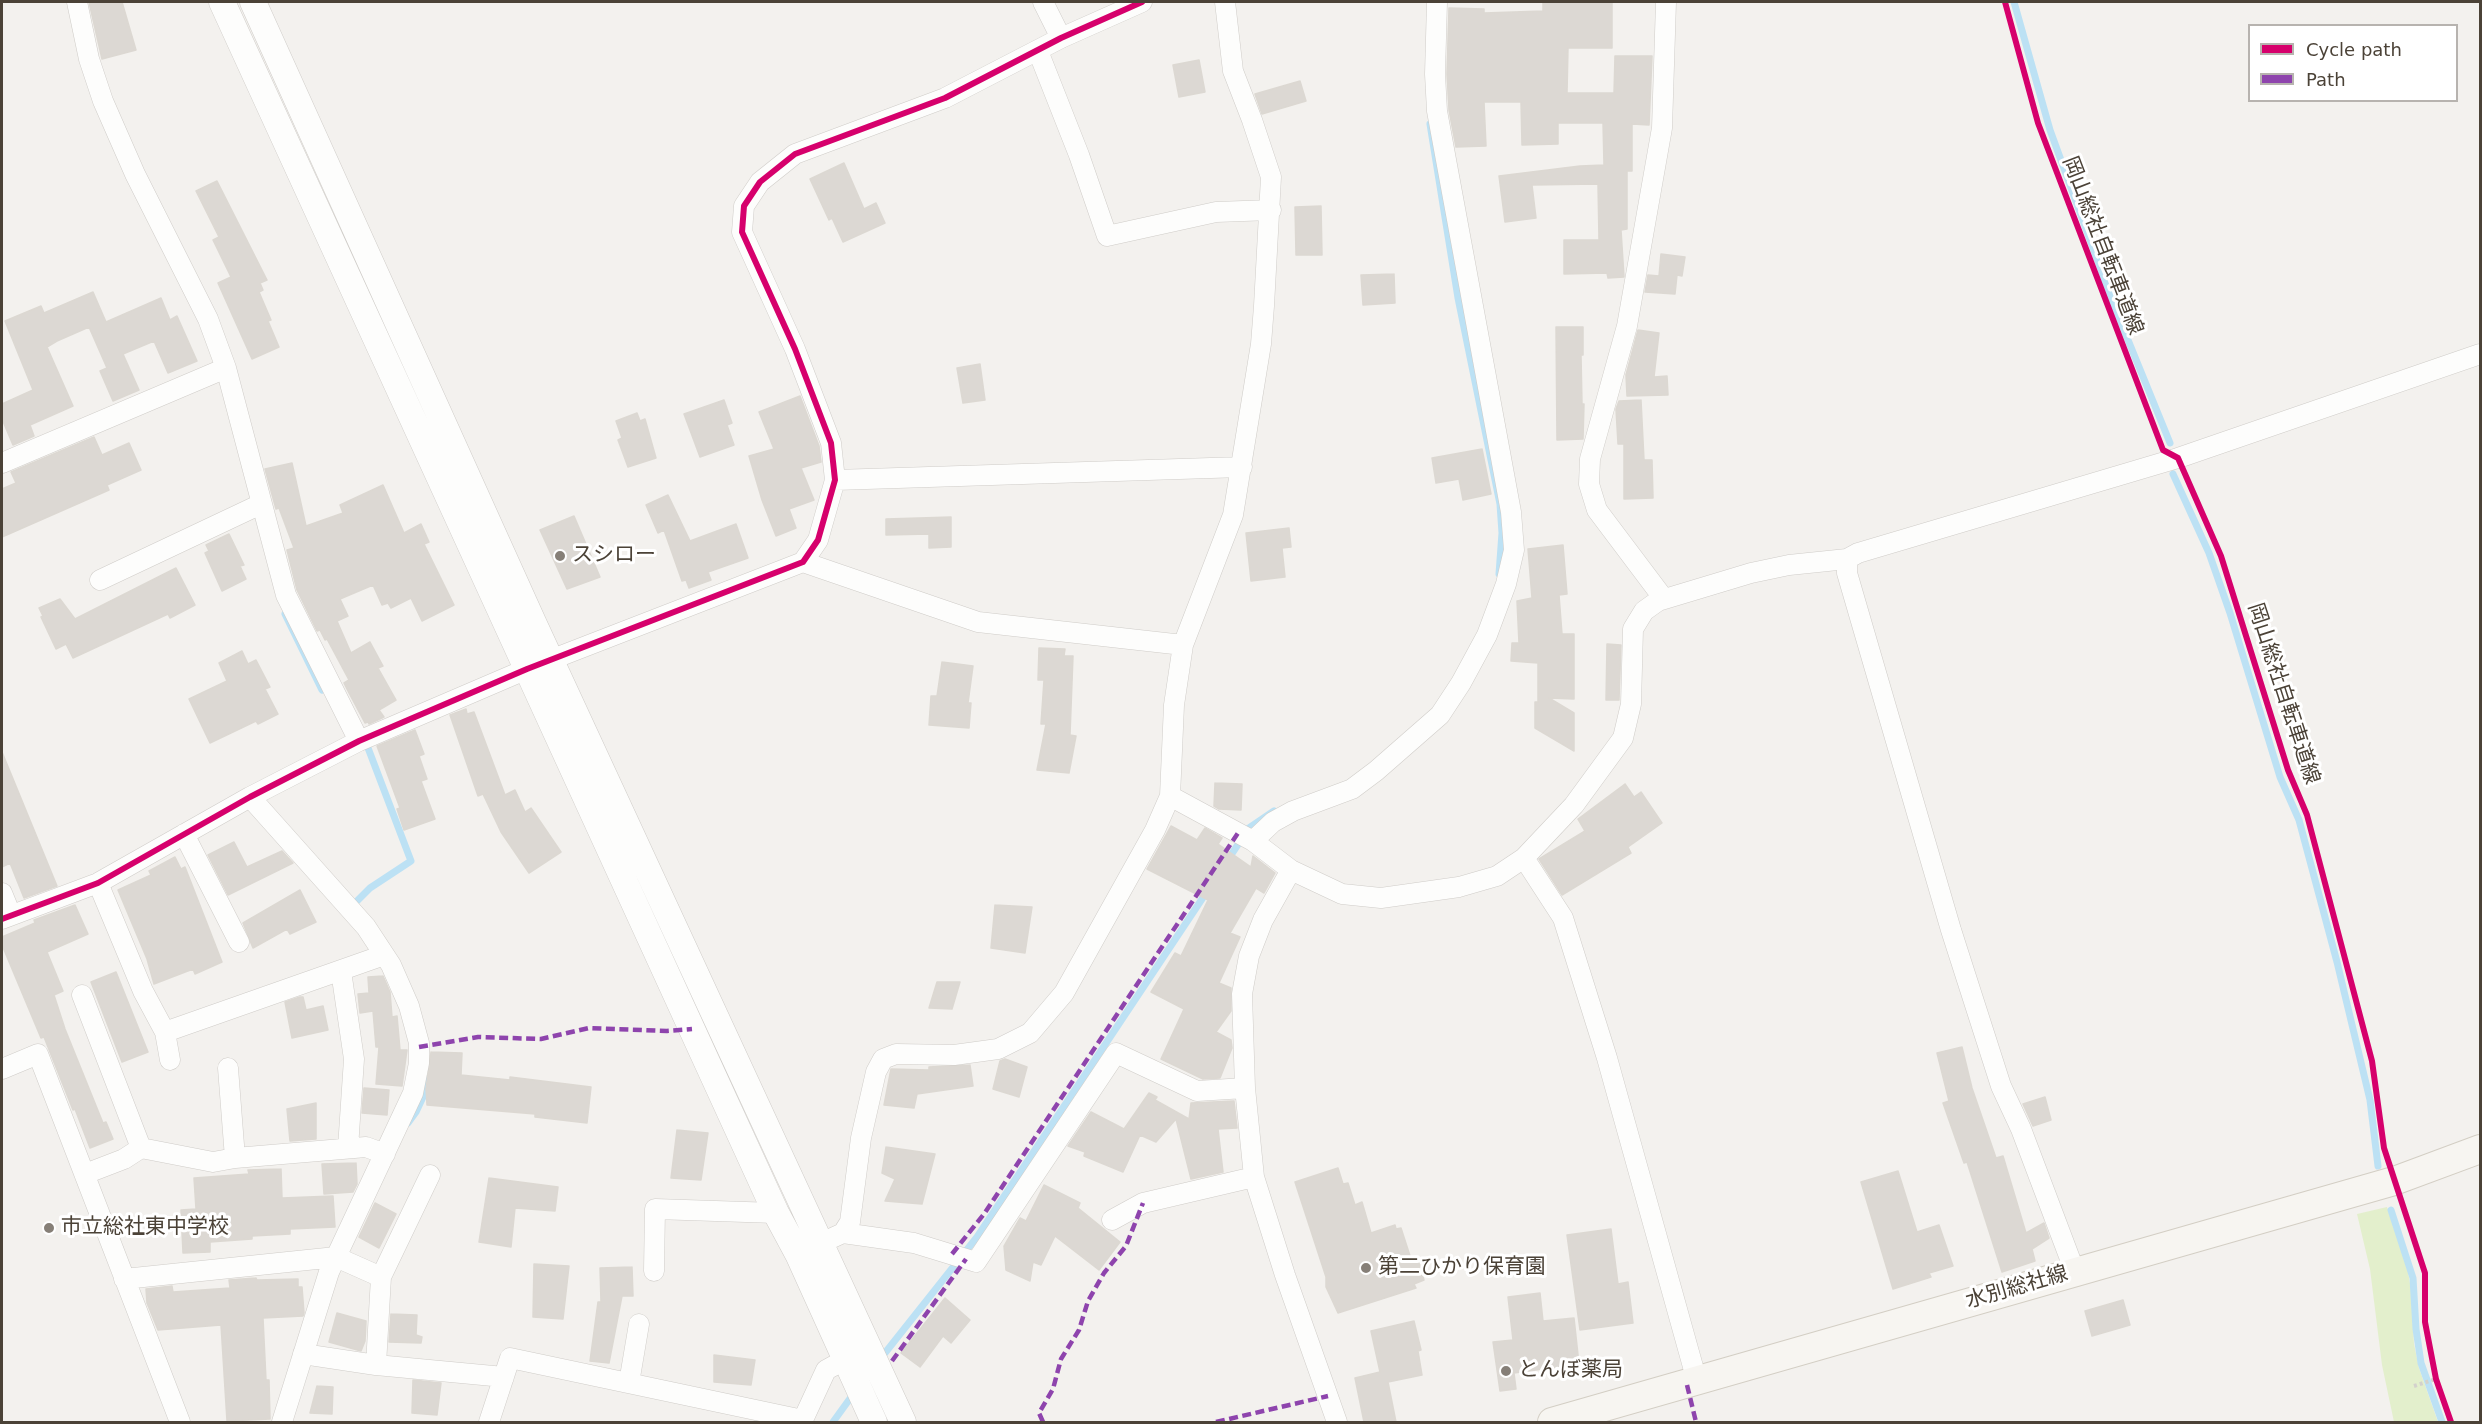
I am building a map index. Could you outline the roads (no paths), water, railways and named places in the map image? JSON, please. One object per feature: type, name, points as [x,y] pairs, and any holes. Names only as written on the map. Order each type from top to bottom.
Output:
[{"type":"main road","name":"水別総社線","points":[[1552,1422],[2394,1181],[2481,1149]]},
{"type":"street","points":[[77,2],[89,60],[103,101],[135,174],[208,319],[226,368],[255,506],[286,595],[363,740]]},
{"type":"street","points":[[222,2],[776,1213],[808,1249]]},
{"type":"street","points":[[253,2],[550,660],[808,1249],[864,1369],[903,1422]]},
{"type":"street","points":[[1043,2],[1061,38]]},
{"type":"street","points":[[2,893],[6,917],[98,883],[250,796],[363,740],[527,669],[804,562],[818,540],[835,480],[831,443],[795,350],[742,232],[744,206],[760,182],[795,153],[945,98],[1061,38],[1142,2]]},
{"type":"street","points":[[843,1233],[850,1222],[861,1138],[873,1083],[883,1059],[896,1054],[954,1055],[998,1049],[1030,1033],[1064,993],[1155,830],[1170,796],[1174,705],[1184,645],[1233,515],[1261,344],[1271,177],[1233,72],[1225,2]]},
{"type":"street","points":[[1246,838],[1293,812],[1352,789],[1440,715],[1461,683],[1487,634],[1506,584],[1514,550],[1511,512],[1437,111],[1435,74],[1437,2]]},
{"type":"street","points":[[1664,599],[1597,510],[1589,484],[1590,459],[1627,326],[1662,128],[1666,2]]},
{"type":"street","points":[[1038,51],[1079,155],[1107,236],[1216,212],[1270,210]]},
{"type":"street","points":[[1170,796],[1246,838],[1291,870],[1342,894],[1381,898],[1459,887],[1497,876],[1524,858],[1574,805],[1623,738],[1631,704],[1633,629],[1644,612],[1664,599],[1751,573],[1789,565],[1847,559],[1857,553],[2178,458],[2481,354]]},
{"type":"street","points":[[2,463],[226,368]]},
{"type":"street","points":[[835,480],[1242,467]]},
{"type":"street","points":[[100,580],[255,506]]},
{"type":"street","points":[[1847,559],[1847,573],[1856,606],[1951,930],[1997,1075],[2021,1129],[2075,1272]]},
{"type":"street","points":[[804,562],[978,622],[1184,645]]},
{"type":"street","points":[[250,796],[366,927],[384,955],[409,1006],[418,1043],[419,1063],[412,1093],[341,1259],[329,1272],[308,1356],[282,1422]]},
{"type":"street","points":[[184,834],[239,942]]},
{"type":"street","points":[[1524,858],[1563,918],[1608,1058],[1697,1382]]},
{"type":"street","points":[[1291,870],[1263,920],[1249,957],[1242,994],[1245,1088],[1254,1177],[1285,1275],[1337,1422]]},
{"type":"street","points":[[98,883],[143,991],[165,1032],[170,1060]]},
{"type":"street","points":[[165,1032],[384,955]]},
{"type":"street","points":[[341,970],[354,1059],[348,1148]]},
{"type":"street","points":[[82,995],[141,1148]]},
{"type":"street","points":[[808,1249],[843,1233],[914,1243],[975,1262],[1116,1053],[1197,1091],[1245,1088]]},
{"type":"street","points":[[2,1069],[38,1054],[180,1422]]},
{"type":"street","points":[[228,1068],[235,1158]]},
{"type":"street","points":[[85,1174],[124,1159],[141,1148],[213,1162],[235,1158],[366,1147],[385,1154]]},
{"type":"street","points":[[376,1365],[381,1277],[430,1175]]},
{"type":"street","points":[[1112,1220],[1143,1203],[1254,1177]]},
{"type":"street","points":[[654,1271],[655,1209],[776,1213]]},
{"type":"street","points":[[124,1279],[341,1259],[381,1277]]},
{"type":"street","points":[[629,1383],[639,1324]]},
{"type":"street","points":[[308,1356],[504,1377]]},
{"type":"street","points":[[489,1422],[510,1358],[803,1421],[826,1370],[864,1369]]},
{"type":"street","points":[[864,1369],[874,1422]]},
{"type":"waterway","points":[[2014,2],[2050,130],[2113,303],[2170,443]]},
{"type":"waterway","points":[[1430,124],[1458,298],[1500,504],[1502,533],[1499,574]]},
{"type":"waterway","points":[[2173,474],[2209,553],[2230,613],[2280,777],[2299,820],[2337,962],[2370,1100],[2378,1166]]},
{"type":"waterway","points":[[285,614],[322,690]]},
{"type":"waterway","points":[[358,909],[354,904],[370,888],[411,861],[365,740]]},
{"type":"waterway","points":[[1227,861],[1249,828],[1274,811]]},
{"type":"waterway","points":[[881,1358],[977,1237],[1208,890]]},
{"type":"waterway","points":[[408,1123],[423,1097],[425,1078]]},
{"type":"waterway","points":[[2391,1210],[2413,1278],[2421,1363],[2442,1422]]},
{"type":"waterway","points":[[833,1422],[854,1393]]},
{"type":"place","name":"スシロー","points":[[560,556]]},
{"type":"place","name":"市立総社東中学校","points":[[49,1228]]},
{"type":"place","name":"第二ひかり保育園","points":[[1366,1268]]},
{"type":"place","name":"とんぼ薬局","points":[[1506,1371]]}]
